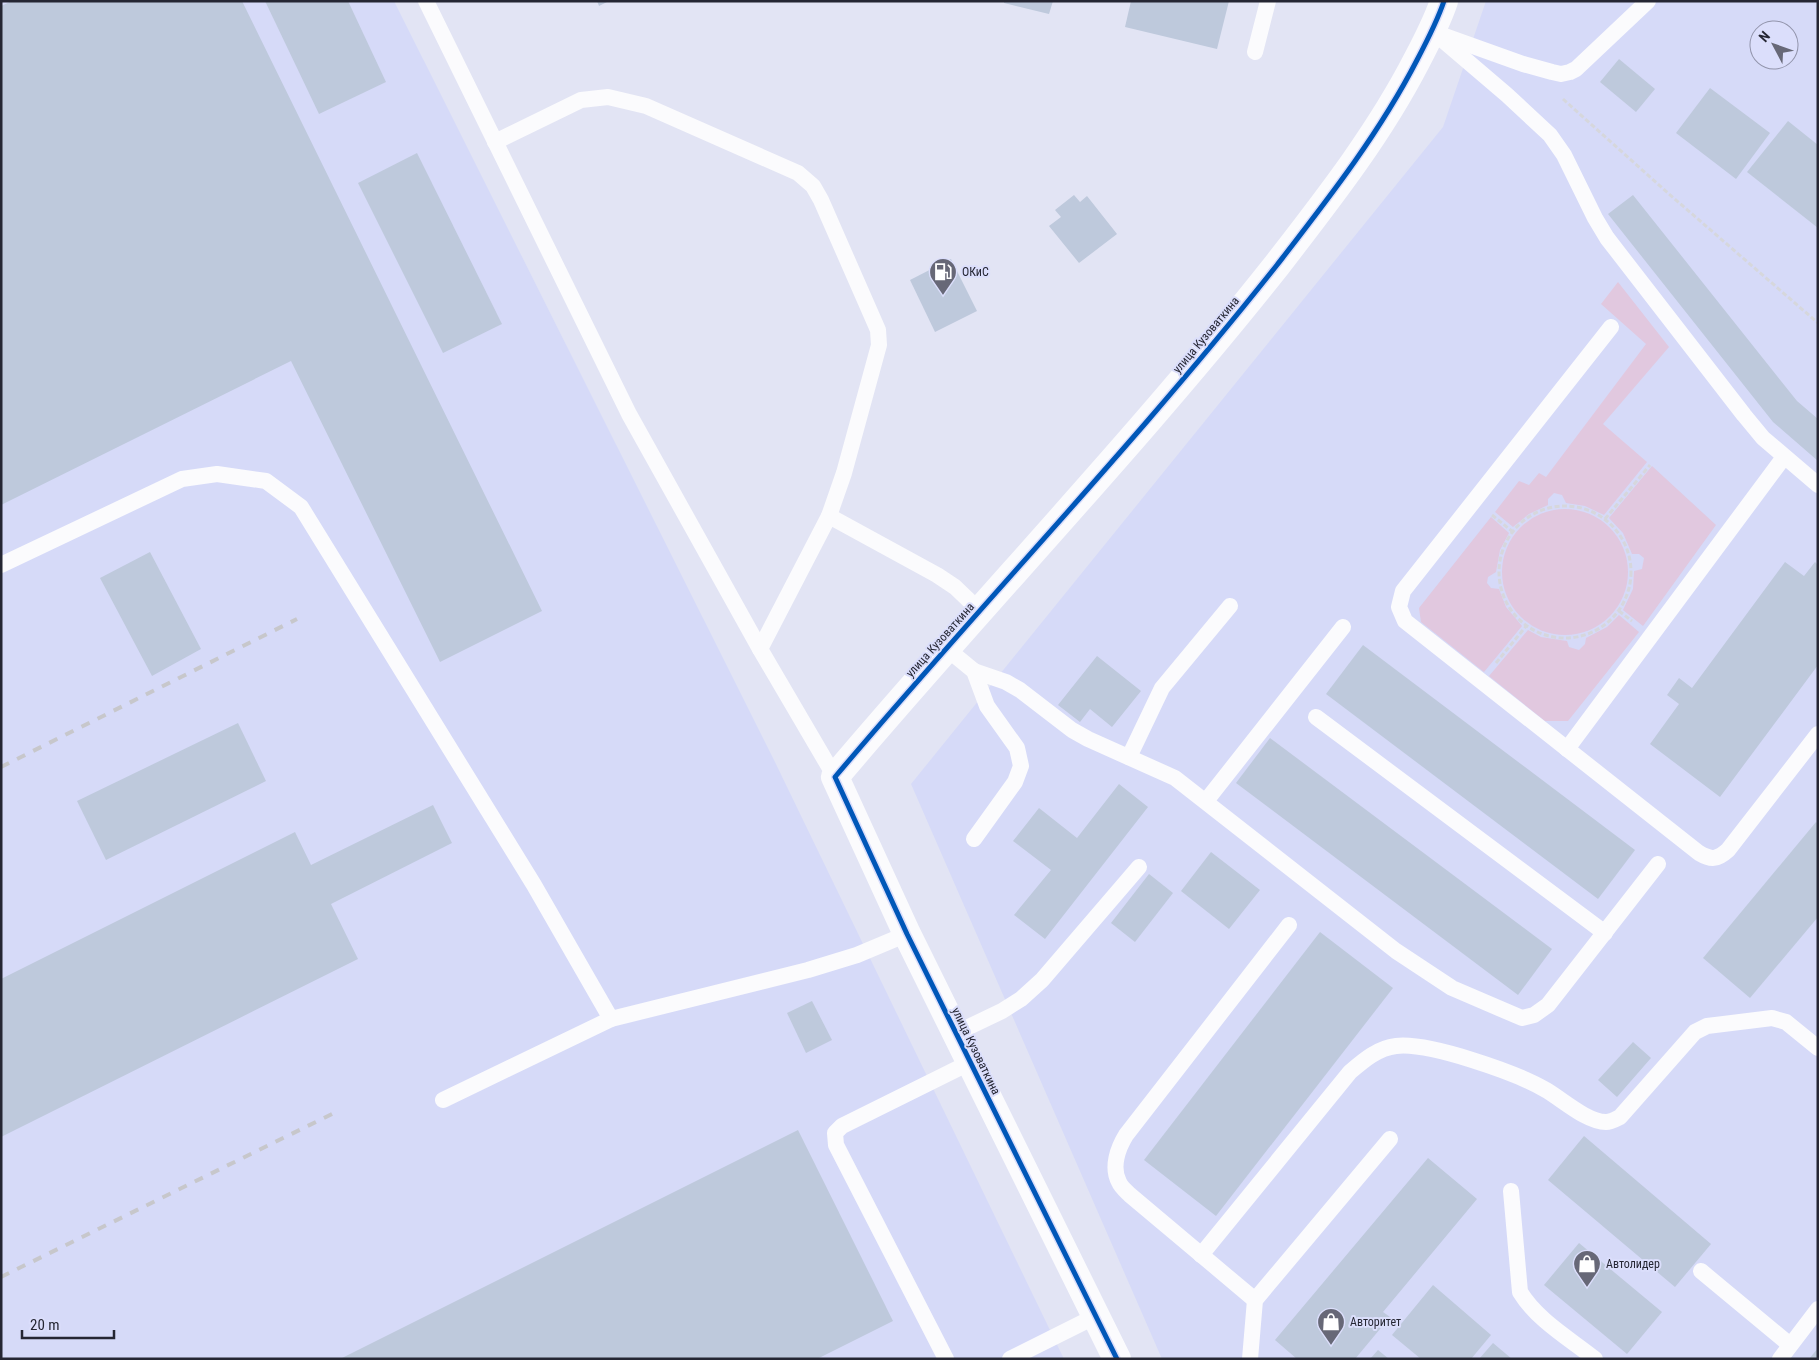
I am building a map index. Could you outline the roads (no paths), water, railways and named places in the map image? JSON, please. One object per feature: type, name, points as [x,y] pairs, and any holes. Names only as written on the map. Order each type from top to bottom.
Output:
[{"type":"street","name":"улица Кузоваткина","points":[[1117,1359],[907,934],[835,777],[946,648],[1105,471],[1220,336],[1337,188],[1398,98],[1432,31],[1444,1]]},
{"type":"lane","points":[[426,1],[629,414],[760,649],[835,777]]},
{"type":"lane","points":[[1255,52],[1268,1]]},
{"type":"lane","points":[[1432,31],[1522,64],[1552,72],[1570,72],[1576,69],[1648,1]]},
{"type":"lane","points":[[1432,31],[1508,95],[1550,135],[1564,155],[1607,238],[1744,415],[1784,457],[1818,485]]},
{"type":"lane","points":[[495,142],[582,100],[608,97],[646,106],[798,173],[813,186],[821,200],[878,330],[879,345],[844,473],[829,516],[760,649]]},
{"type":"lane","points":[[1610,327],[1403,591],[1399,607],[1405,620],[1709,859],[1719,858],[1728,850],[1818,734]]},
{"type":"lane","points":[[1567,749],[1784,457]]},
{"type":"lane","points":[[1,565],[182,479],[217,474],[266,481],[301,507],[534,885],[611,1019]]},
{"type":"lane","points":[[829,516],[937,575],[955,587],[980,611]]},
{"type":"lane","points":[[1129,757],[1162,688],[1230,606]]},
{"type":"lane","points":[[1206,801],[1343,627]]},
{"type":"lane","points":[[946,648],[974,671],[1006,682],[1020,690],[1072,730],[1175,778],[1396,951],[1452,988],[1522,1018],[1534,1015],[1548,1006],[1658,864]]},
{"type":"lane","points":[[974,671],[987,706],[1018,748],[1021,766],[1015,782],[974,839]]},
{"type":"lane","points":[[1316,717],[1605,933]]},
{"type":"lane","points":[[956,1033],[1002,1011],[1021,999],[1042,980],[1139,867]]},
{"type":"lane","points":[[1255,1300],[1130,1195],[1118,1182],[1115,1168],[1119,1146],[1289,925]]},
{"type":"lane","points":[[443,1100],[611,1019],[816,968],[857,955],[907,934]]},
{"type":"lane","points":[[1200,1254],[1350,1072],[1364,1060],[1381,1050],[1398,1046],[1434,1049],[1519,1076],[1594,1120],[1608,1123],[1620,1117],[1695,1032],[1707,1026],[1772,1018],[1786,1022],[1818,1048]]},
{"type":"lane","points":[[946,1359],[836,1144],[835,1133],[842,1126],[971,1062]]},
{"type":"lane","points":[[1250,1359],[1255,1300],[1390,1138]]},
{"type":"lane","points":[[1511,1191],[1520,1292],[1537,1313],[1595,1359]]},
{"type":"lane","points":[[1701,1271],[1790,1345]]},
{"type":"lane","points":[[1780,1359],[1818,1309]]},
{"type":"lane","points":[[1010,1359],[1096,1316]]},
{"type":"railway","points":[[1,767],[297,619]]},
{"type":"railway","points":[[1,1277],[334,1113]]},
{"type":"place","name":"ОКиС","points":[[943,296]]},
{"type":"place","name":"Автолидер","points":[[1587,1288]]},
{"type":"place","name":"Авторитет","points":[[1331,1346]]}]
